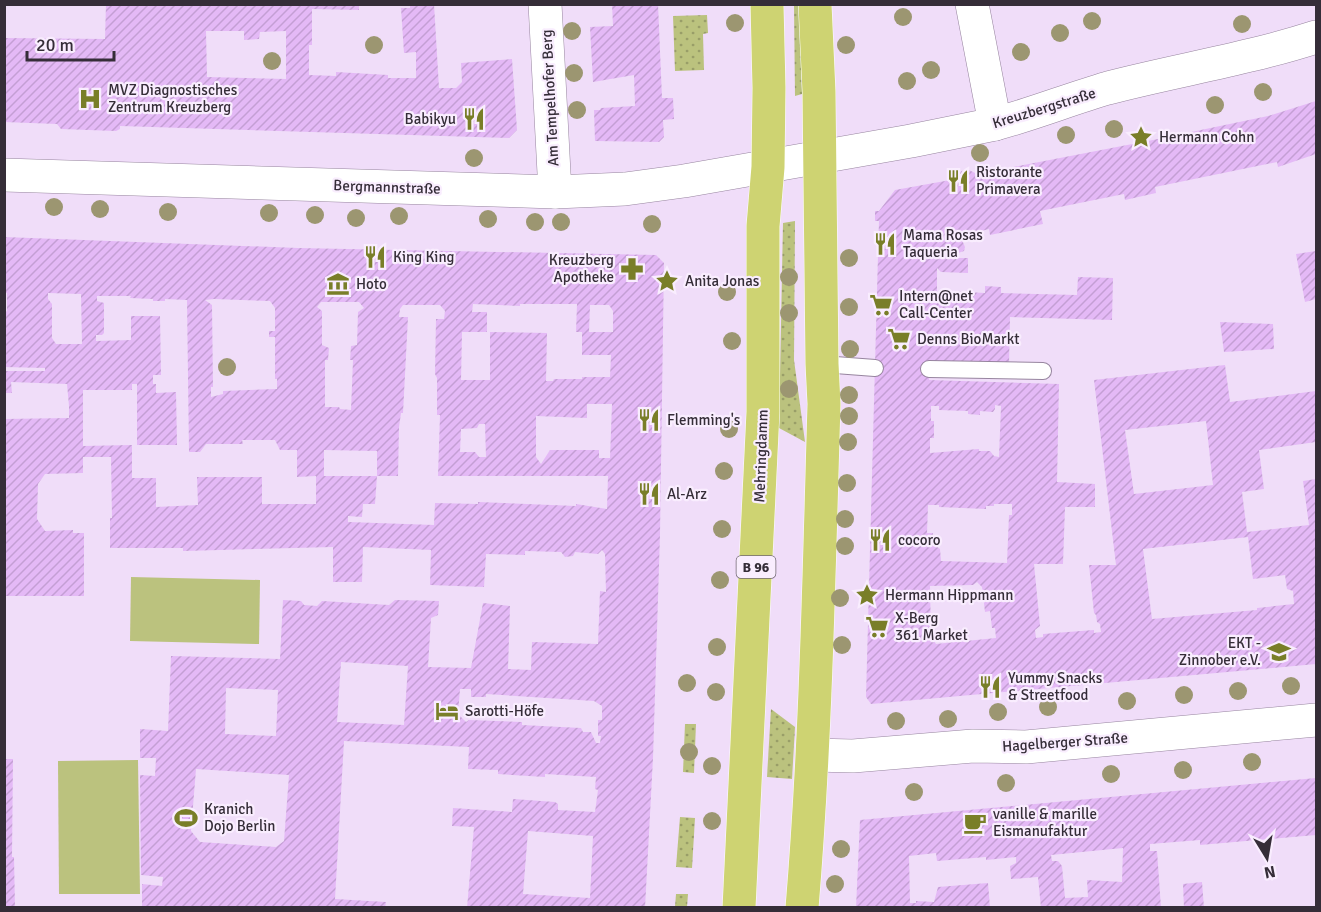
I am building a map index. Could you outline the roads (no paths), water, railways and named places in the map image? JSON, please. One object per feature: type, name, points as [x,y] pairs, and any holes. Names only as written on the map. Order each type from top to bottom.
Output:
[{"type":"main road","name":"Mehringdamm","points":[[739,908],[763,423],[763,226],[768,167],[769,88],[767,4]]},
{"type":"main road","points":[[802,908],[813,755],[823,427],[819,92],[815,4]]},
{"type":"street","name":"Am Tempelhofer Berg","points":[[545,4],[555,192]]},
{"type":"street","points":[[972,4],[995,124]]},
{"type":"street","name":"Kreuzbergstraße","points":[[768,167],[995,124],[1110,88],[1254,55],[1317,37]]},
{"type":"street","name":"Bergmannstraße","points":[[4,176],[555,192],[625,189],[768,167]]},
{"type":"street","name":"Hagelberger Straße","points":[[813,755],[853,756],[973,746],[1026,747],[1317,720]]},
{"type":"lane","points":[[822,364],[875,368]]},
{"type":"lane","points":[[930,369],[1043,371]]},
{"type":"place","name":"MVZ Diagnostisches Zentrum Kreuzberg","points":[[90,99]]},
{"type":"place","name":"Babikyu","points":[[474,119]]},
{"type":"place","name":"Hermann Cohn","points":[[1141,137]]},
{"type":"place","name":"Ristorante Primavera","points":[[958,181]]},
{"type":"place","name":"Mama Rosas Taqueria","points":[[885,244]]},
{"type":"place","name":"King King","points":[[375,257]]},
{"type":"place","name":"Kreuzberg Apotheke","points":[[632,269]]},
{"type":"place","name":"Anita Jonas","points":[[667,281]]},
{"type":"place","name":"Hoto","points":[[338,284]]},
{"type":"place","name":"Intern@net Call-Center","points":[[881,305]]},
{"type":"place","name":"Denns BioMarkt","points":[[899,339]]},
{"type":"place","name":"Flemming's","points":[[649,420]]},
{"type":"place","name":"Al-Arz","points":[[649,494]]},
{"type":"place","name":"cocoro","points":[[880,540]]},
{"type":"place","name":"Hermann Hippmann","points":[[867,595]]},
{"type":"place","name":"X-Berg 361 Market","points":[[877,627]]},
{"type":"place","name":"EKT - Zinnober e.V.","points":[[1279,652]]},
{"type":"place","name":"Yummy Snacks & Streetfood","points":[[990,687]]},
{"type":"place","name":"Sarotti-Höfe","points":[[447,711]]},
{"type":"place","name":"Kranich Dojo Berlin","points":[[186,818]]},
{"type":"place","name":"vanille & marille Eismanufaktur","points":[[975,823]]}]
